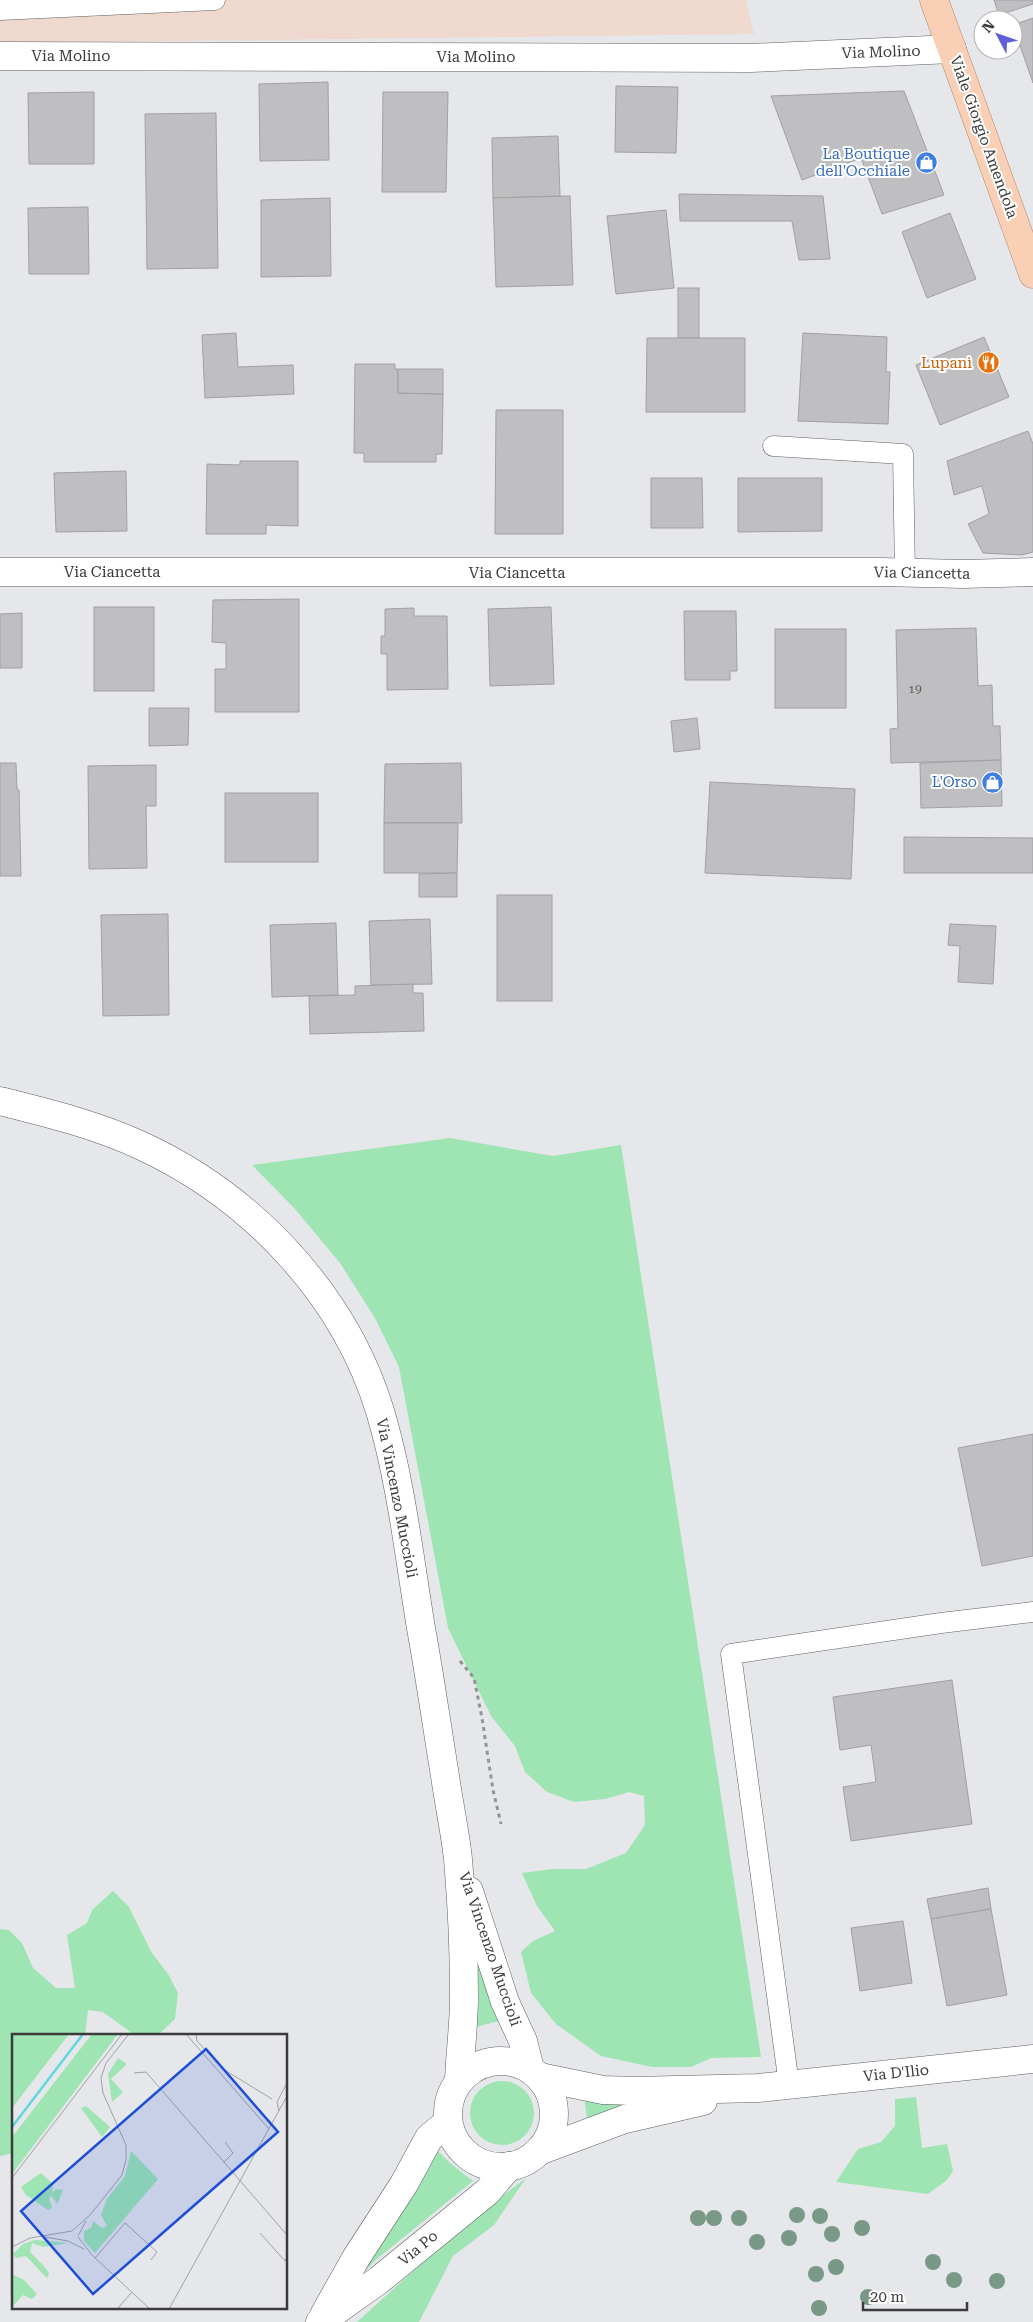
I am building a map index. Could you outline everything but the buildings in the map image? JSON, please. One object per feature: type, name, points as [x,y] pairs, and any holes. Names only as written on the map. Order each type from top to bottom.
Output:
[{"type":"main road","name":"Viale Giorgio Amendola","points":[[934,0],[1033,274]]},
{"type":"street","name":"Via Molino","points":[[0,56],[750,58],[952,49]]},
{"type":"street","name":"Via Ciancetta","points":[[0,572],[1033,572]]},
{"type":"street","name":"Via Vincenzo Muccioli","points":[[0,1101],[88,1124],[142,1146],[180,1166],[241,1208],[292,1256],[313,1282],[357,1356],[379,1409],[394,1469],[458,1858],[464,1999],[459,2081]]},
{"type":"street","name":"Via Vincenzo Muccioli","points":[[458,1858],[505,2002],[535,2073]]},
{"type":"street","name":"Via D'Ilio","points":[[535,2073],[603,2090],[758,2088],[1033,2059]]},
{"type":"street","points":[[500,2060],[516,2062],[535,2073],[549,2090],[554,2106],[554,2122],[548,2138],[539,2151],[526,2161],[509,2166],[492,2167],[476,2162],[463,2152],[453,2138],[448,2122],[448,2107],[459,2081],[471,2070],[484,2063],[500,2060]]},
{"type":"street","name":"Via D'Ilio","points":[[539,2151],[625,2120],[758,2088]]},
{"type":"street","name":"Via Po","points":[[320,2322],[356,2258],[404,2184],[430,2138],[448,2122]]},
{"type":"street","name":"Via Po","points":[[320,2322],[379,2280],[487,2192],[509,2166]]},
{"type":"lane","points":[[0,10],[215,0]]},
{"type":"lane","points":[[773,446],[903,454],[905,573]]},
{"type":"lane","points":[[789,2085],[731,1654],[941,1623],[1033,1612]]},
{"type":"path","points":[[427,1664],[451,1659],[462,1662],[474,1678],[493,1790],[501,1824]]},
{"type":"shaded area","points":[[0,0],[746,0],[754,34],[0,43]]},
{"type":"green space","points":[[450,1138],[553,1156],[621,1145],[761,2057],[711,2058],[691,2067],[652,2067],[601,2056],[556,2024],[531,1993],[521,1952],[533,1941],[555,1931],[537,1906],[522,1873],[552,1869],[586,1869],[626,1853],[645,1825],[644,1796],[629,1792],[605,1799],[574,1802],[547,1792],[525,1772],[515,1746],[491,1716],[448,1628],[399,1367],[375,1318],[340,1263],[295,1209],[252,1165]]},
{"type":"green space","points":[[113,1891],[129,1907],[152,1953],[168,1974],[178,1993],[175,2019],[159,2034],[133,2034],[103,2012],[88,2010],[85,2034],[12,2034],[12,2153],[0,2156],[0,1929],[9,1930],[22,1943],[33,1968],[56,1988],[75,1988],[67,1935],[87,1923],[92,1910]]},
{"type":"green space","points":[[477,1946],[506,2019],[476,2027],[479,2001]]},
{"type":"green space","points":[[496,2081],[508,2081],[525,2090],[532,2101],[534,2113],[532,2125],[525,2136],[508,2145],[496,2145],[484,2140],[475,2131],[470,2119],[470,2107],[475,2095],[484,2086]]},
{"type":"green space","points":[[584,2095],[654,2100],[587,2119]]},
{"type":"green space","points":[[916,2097],[922,2148],[947,2144],[953,2171],[947,2180],[928,2194],[836,2182],[858,2149],[881,2142],[895,2126],[895,2099]]},
{"type":"green space","points":[[436,2149],[451,2164],[473,2181],[378,2258],[357,2279]]},
{"type":"green space","points":[[526,2178],[494,2225],[453,2256],[419,2322],[357,2322],[462,2227]]},
{"type":"place","name":"La Boutique dell'Occhiale","points":[[926,163]]},
{"type":"place","name":"Lupanì","points":[[988,363]]},
{"type":"place","name":"L'Orso","points":[[993,782]]}]
